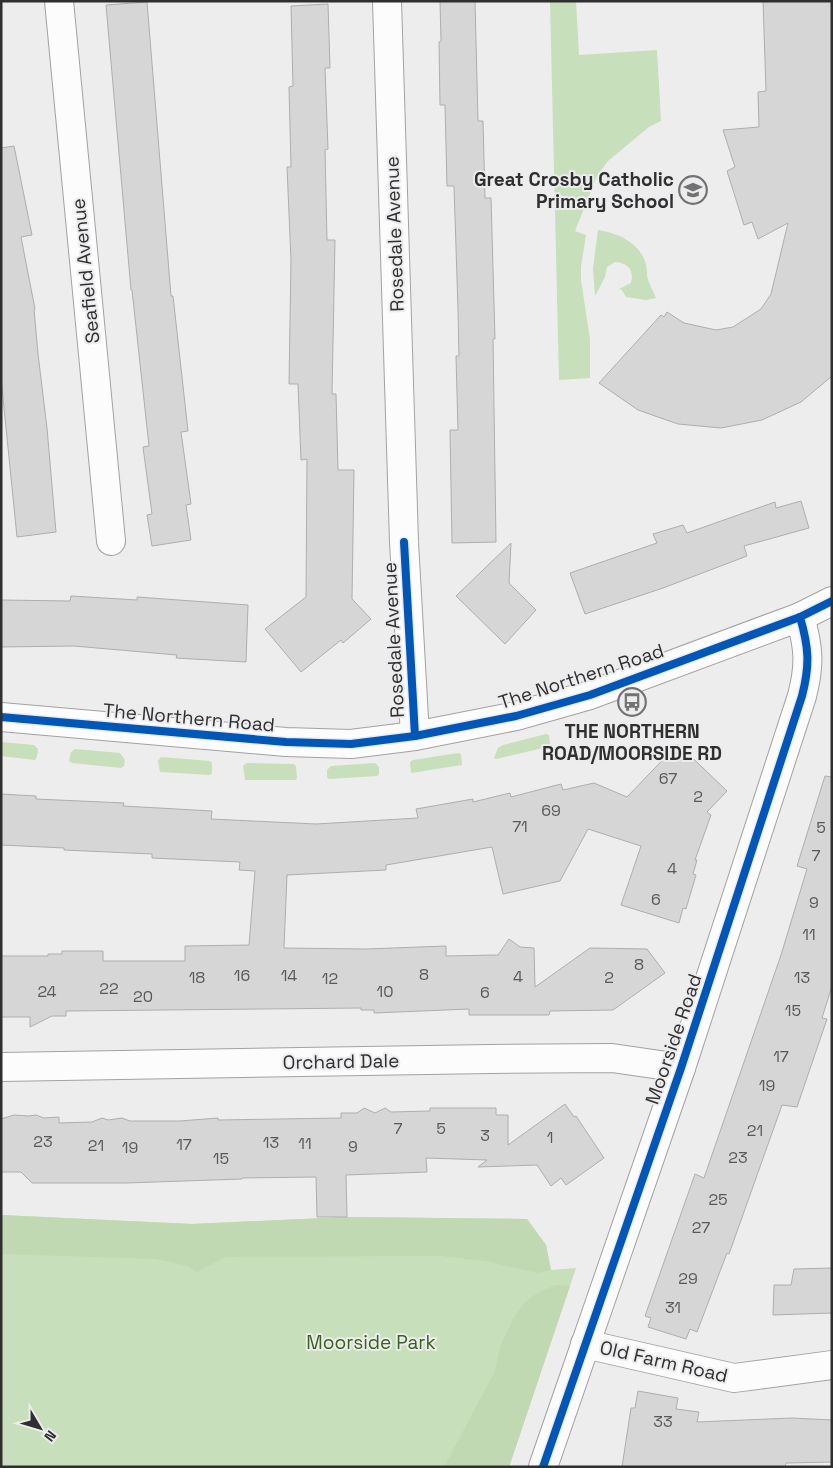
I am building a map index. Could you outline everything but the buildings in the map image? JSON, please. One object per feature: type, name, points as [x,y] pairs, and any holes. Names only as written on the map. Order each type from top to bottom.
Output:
[{"type":"street","name":"Seafield Avenue","points":[[59,1],[111,541]]},
{"type":"street","name":"Rosedale Avenue","points":[[388,1],[404,542],[415,736]]},
{"type":"street","name":"The Northern Road","points":[[1,717],[286,742],[351,744],[415,736],[516,716],[590,694],[800,617],[832,601]]},
{"type":"street","name":"Moorside Road","points":[[543,1467],[681,1068],[802,696],[808,665],[806,639],[800,617]]},
{"type":"street","name":"Orchard Dale","points":[[1,1067],[490,1058],[612,1058],[681,1068]]},
{"type":"street","name":"Old Farm Road","points":[[585,1344],[734,1378],[832,1365]]},
{"type":"green space","points":[[550,1],[576,1],[579,55],[657,50],[661,121],[649,127],[608,161],[597,176],[575,231],[586,235],[581,280],[590,339],[590,378],[559,380]]},
{"type":"green space","points":[[598,230],[627,240],[639,250],[646,264],[647,276],[656,298],[646,300],[626,297],[622,290],[619,289],[631,283],[631,271],[624,264],[615,262],[607,267],[605,277],[595,296],[593,269]]},
{"type":"green space","points":[[546,734],[549,735],[550,744],[547,747],[494,758],[498,748],[503,745]]},
{"type":"green space","points":[[1,742],[34,745],[38,749],[37,757],[35,760],[1,756]]},
{"type":"green space","points":[[75,749],[120,753],[125,760],[124,766],[121,768],[72,763],[69,761],[71,752]]},
{"type":"green space","points":[[461,754],[462,765],[411,773],[410,762],[413,760]]},
{"type":"green space","points":[[161,757],[210,761],[212,763],[212,773],[210,775],[160,772],[158,761]]},
{"type":"green space","points":[[247,763],[294,764],[296,766],[297,778],[296,780],[245,780],[243,766]]},
{"type":"green space","points":[[375,763],[379,767],[379,774],[377,776],[329,779],[327,777],[327,770],[331,766]]},
{"type":"green space","name":"Moorside Park","points":[[1,1215],[192,1224],[347,1217],[527,1219],[546,1245],[551,1270],[576,1268],[509,1467],[1,1467]]},
{"type":"green space","points":[[1,1215],[192,1224],[347,1217],[527,1219],[546,1245],[551,1270],[538,1273],[485,1261],[441,1256],[226,1257],[197,1272],[188,1266],[155,1259],[1,1254]]},
{"type":"green space","points":[[556,1285],[570,1286],[509,1467],[444,1467],[495,1371],[500,1347],[513,1319],[525,1302],[539,1292]]},
{"type":"cycle path","points":[[404,542],[415,736]]},
{"type":"cycle path","points":[[1,717],[286,742],[351,744],[415,736],[516,716],[590,695],[800,617],[832,601]]},
{"type":"cycle path","points":[[543,1467],[681,1068],[802,696],[807,656],[800,617]]},
{"type":"place","name":"Great Crosby Catholic Primary School","points":[[693,190]]},
{"type":"place","name":"THE NORTHERN ROAD/MOORSIDE RD","points":[[632,702]]}]
